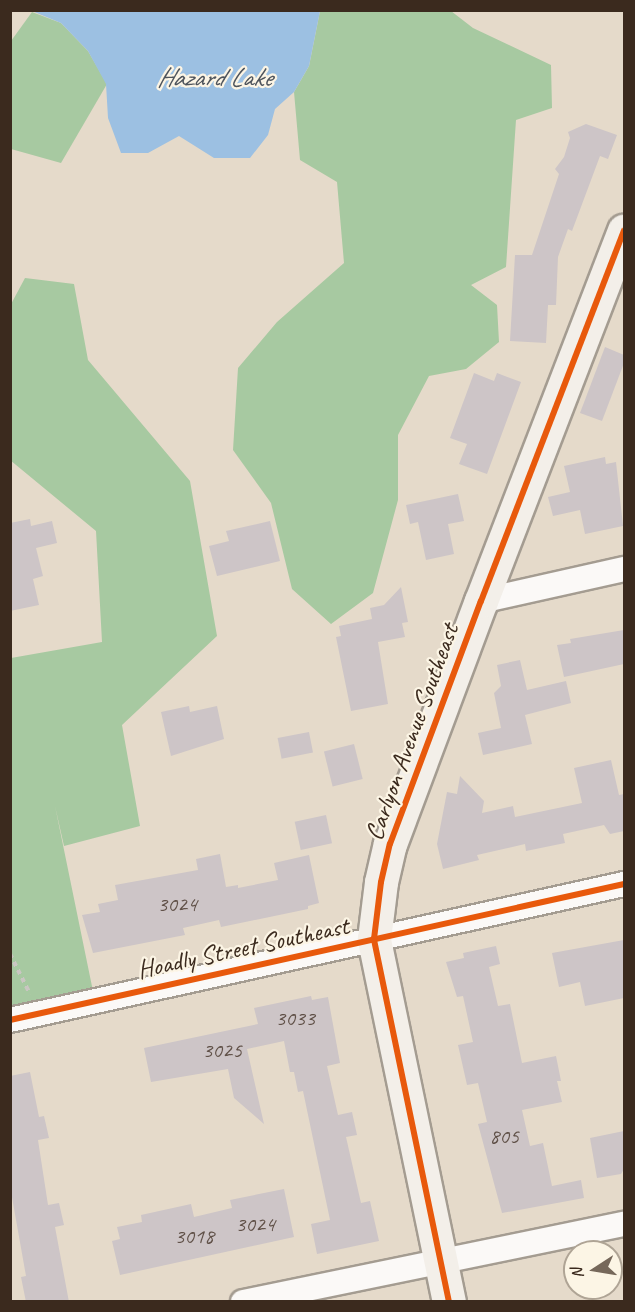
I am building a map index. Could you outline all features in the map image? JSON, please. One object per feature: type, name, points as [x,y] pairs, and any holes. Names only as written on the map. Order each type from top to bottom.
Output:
[{"type":"street","name":"Carlyon Avenue Southeast","points":[[449,1302],[375,939],[381,882],[390,844],[481,601],[618,260],[624,231]]},
{"type":"street","points":[[481,601],[624,569]]},
{"type":"street","name":"Hoadly Street Southeast","points":[[10,1020],[624,884]]},
{"type":"street","points":[[243,1302],[624,1224]]},
{"type":"path","points":[[10,954],[29,990]]},
{"type":"green space","points":[[320,11],[451,11],[473,28],[551,65],[552,108],[516,120],[506,267],[471,285],[497,305],[499,342],[466,369],[429,376],[398,435],[398,500],[373,593],[331,624],[292,589],[271,503],[233,450],[238,368],[277,322],[344,263],[337,182],[300,160],[294,92],[309,66]]},
{"type":"green space","points":[[32,12],[61,23],[88,51],[107,84],[61,163],[11,149],[11,41]]},
{"type":"green space","points":[[25,278],[74,284],[88,360],[190,481],[217,636],[122,725],[140,826],[64,846],[55,806],[95,1001],[11,1020],[11,658],[102,642],[96,531],[10,460],[10,306]]},
{"type":"water","name":"Hazard Lake","points":[[32,11],[320,11],[309,66],[294,92],[275,109],[268,135],[250,158],[214,158],[179,136],[148,153],[121,153],[108,118],[106,84],[88,51],[61,23]]},
{"type":"building","points":[[586,124],[617,135],[608,159],[600,156],[572,231],[568,229],[558,257],[556,305],[548,305],[546,343],[510,341],[515,255],[532,255],[559,174],[555,169],[564,157],[570,138],[568,132]]},
{"type":"building","points":[[605,347],[624,355],[624,363],[602,421],[580,413]]},
{"type":"building","points":[[474,373],[494,381],[497,373],[521,382],[487,474],[459,464],[467,444],[450,438]]},
{"type":"building","points":[[605,457],[606,464],[616,462],[623,526],[585,534],[580,510],[553,516],[548,497],[570,492],[564,466]]},
{"type":"building","points":[[458,494],[464,521],[448,524],[454,554],[426,560],[418,522],[410,524],[406,505]]},
{"type":"building","points":[[30,519],[31,526],[52,521],[57,543],[36,548],[43,576],[33,579],[39,605],[10,611],[10,523]]},
{"type":"building","points":[[270,521],[280,561],[217,576],[209,546],[229,541],[226,531]]},
{"type":"building","points":[[401,587],[408,622],[402,623],[405,637],[378,642],[388,704],[351,711],[336,637],[341,636],[339,626],[372,619],[370,608],[384,605]]},
{"type":"building","points":[[624,630],[624,664],[564,677],[557,645],[571,643],[570,639]]},
{"type":"building","points":[[520,660],[527,690],[566,681],[571,703],[525,715],[532,744],[483,755],[478,733],[501,728],[494,693],[501,686],[497,665]]},
{"type":"building","points":[[189,706],[190,712],[217,706],[224,739],[171,756],[161,712]]},
{"type":"building","points":[[309,732],[313,753],[282,759],[278,738]]},
{"type":"building","points":[[354,744],[363,779],[333,786],[324,751]]},
{"type":"building","points":[[611,760],[619,795],[624,794],[624,831],[610,834],[604,825],[563,834],[565,843],[526,851],[525,844],[477,855],[479,860],[443,869],[437,844],[447,792],[457,794],[460,776],[484,801],[482,813],[513,806],[515,817],[582,803],[574,768]]},
{"type":"building","points":[[326,815],[332,843],[301,850],[295,822]]},
{"type":"building","points":[[220,854],[226,887],[238,885],[238,888],[278,880],[274,863],[309,855],[319,903],[308,906],[308,909],[221,927],[219,920],[183,928],[185,935],[93,953],[82,915],[100,912],[98,904],[118,900],[115,885],[198,870],[196,859]]},
{"type":"building","points":[[624,940],[624,998],[585,1006],[580,982],[559,987],[552,953]]},
{"type":"building","points":[[496,946],[500,964],[489,967],[498,1006],[510,1004],[522,1063],[556,1056],[561,1081],[557,1081],[562,1102],[522,1110],[530,1146],[543,1143],[552,1186],[581,1180],[584,1198],[502,1213],[478,1124],[487,1122],[478,1083],[467,1085],[458,1045],[473,1042],[463,996],[457,997],[446,962],[464,958],[463,953]]},
{"type":"building","points":[[311,996],[312,1000],[328,997],[340,1063],[327,1066],[338,1115],[352,1112],[357,1135],[346,1137],[361,1203],[370,1201],[379,1241],[317,1254],[311,1224],[330,1220],[303,1091],[298,1092],[294,1072],[290,1072],[284,1041],[247,1049],[264,1124],[234,1098],[228,1069],[151,1082],[144,1048],[258,1024],[254,1008]]},
{"type":"building","points":[[30,1072],[39,1117],[44,1116],[49,1138],[38,1140],[48,1205],[59,1203],[64,1225],[55,1227],[69,1302],[26,1302],[21,1277],[26,1276],[10,1186],[10,1076]]},
{"type":"building","points":[[624,1131],[624,1169],[621,1174],[597,1178],[590,1138]]},
{"type":"building","points":[[284,1189],[294,1237],[120,1275],[112,1241],[120,1239],[117,1227],[142,1222],[141,1215],[191,1204],[194,1217],[232,1208],[230,1200]]},
{"type":"cycle path","points":[[449,1302],[374,939],[381,882],[390,844],[624,231]]},
{"type":"cycle path","points":[[10,1020],[624,884]]}]
